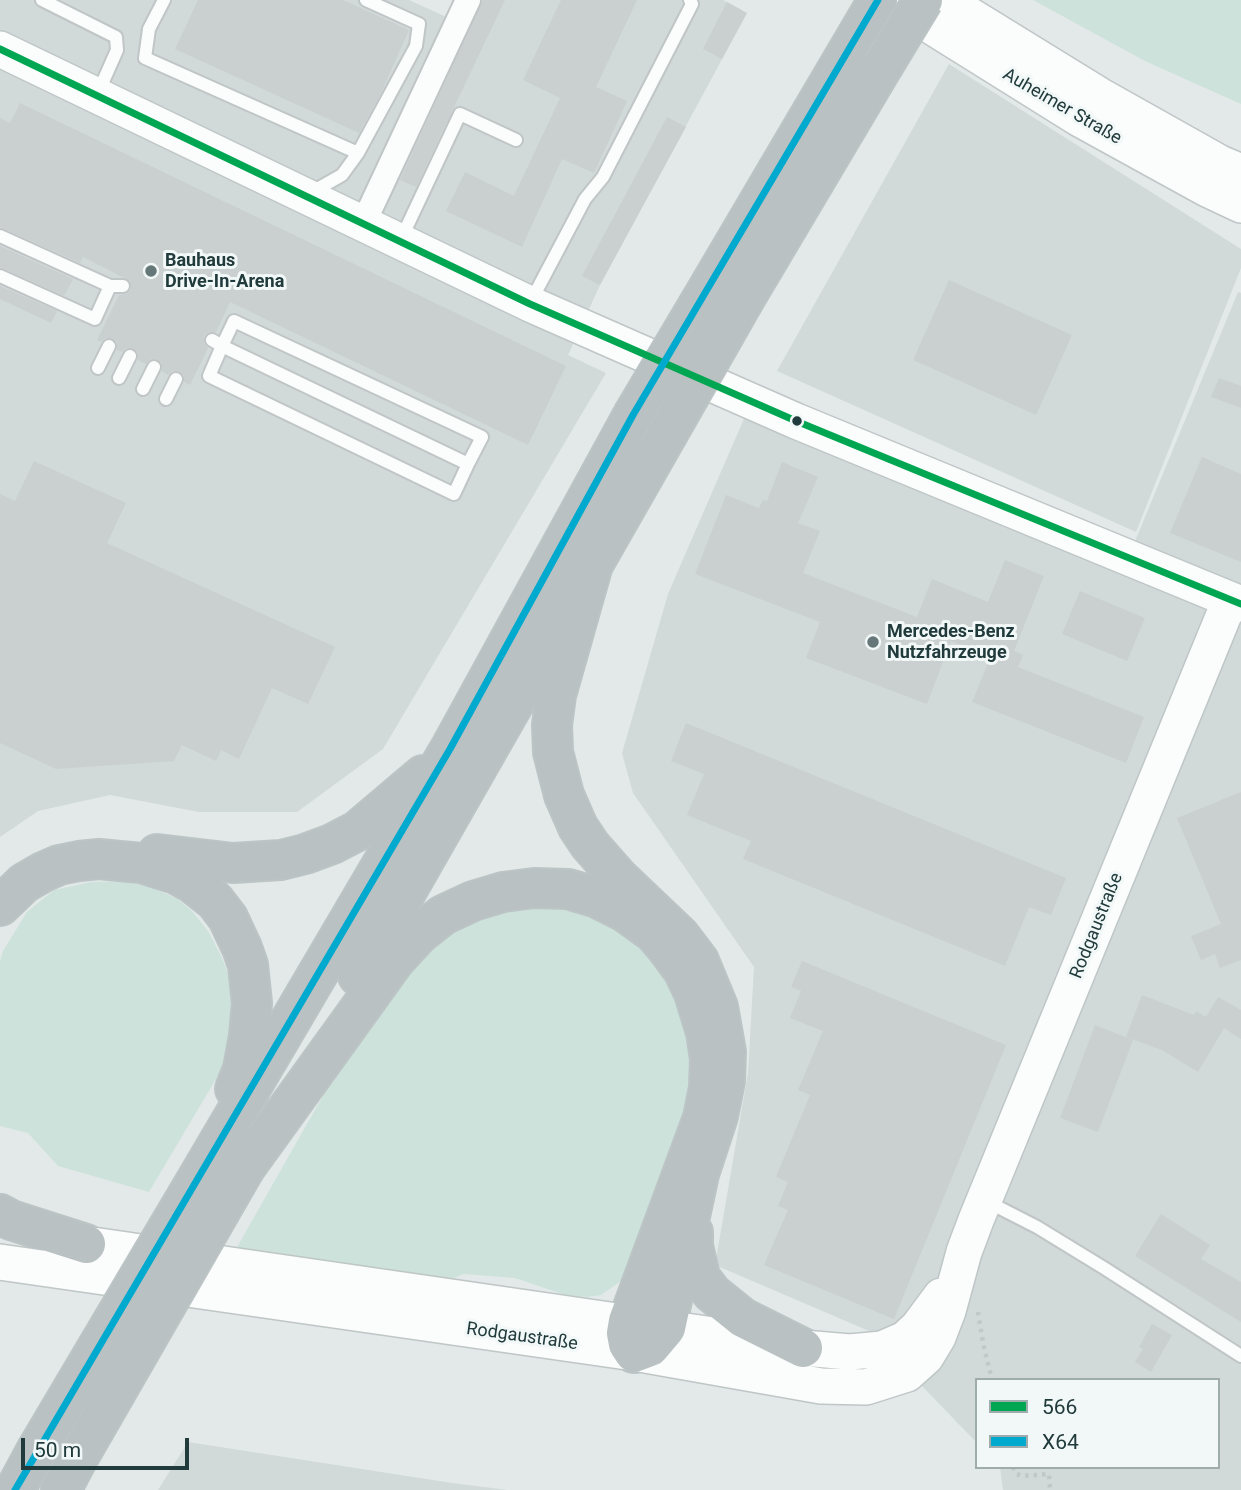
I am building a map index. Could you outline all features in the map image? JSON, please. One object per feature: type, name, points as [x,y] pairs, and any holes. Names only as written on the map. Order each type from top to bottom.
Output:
[{"type":"highway","points":[[69,1474],[420,871],[667,435],[728,291],[849,46],[878,0]]},
{"type":"highway","points":[[15,1490],[450,749],[633,415],[728,291],[883,66],[923,0]]},
{"type":"highway","points":[[245,1168],[396,960],[419,934],[443,915],[503,892],[534,888],[568,889],[603,900],[654,933],[683,970],[703,1016],[710,1059],[709,1088],[703,1118],[631,1337],[650,1347],[666,1328],[699,1174],[718,1116],[725,1081],[726,1052],[719,1007],[699,961],[680,936],[603,861],[578,827],[564,795],[553,752],[552,725],[556,695],[592,568]]},
{"type":"highway","points":[[0,892],[24,873],[47,861],[85,849],[134,851],[233,863],[281,860],[305,854],[357,831],[410,788],[450,749]]},
{"type":"highway","points":[[0,906],[24,883],[43,872],[59,865],[99,859],[157,867],[192,883],[215,901],[228,918],[242,948],[248,965],[252,1003],[243,1069],[206,1164]]},
{"type":"highway","points":[[692,1206],[696,1264],[700,1277],[712,1293],[743,1318],[803,1348]]},
{"type":"highway","points":[[0,1214],[86,1244]]},
{"type":"street","points":[[363,223],[468,0]]},
{"type":"street","name":"Auheimer Straße","points":[[889,0],[1078,118],[1241,205]]},
{"type":"street","name":"Auheimer Straße","points":[[945,0],[1099,94],[1220,163],[1241,172]]},
{"type":"street","points":[[0,50],[530,304],[796,421],[1236,602]]},
{"type":"street","name":"Rodgaustraße","points":[[0,1231],[631,1337],[821,1386],[852,1388],[880,1384],[906,1374],[926,1357],[938,1337],[964,1252],[984,1200],[1236,602]]},
{"type":"street","name":"Rodgaustraße","points":[[666,1328],[803,1348],[868,1351],[892,1345],[905,1339],[918,1327],[936,1304],[964,1252]]},
{"type":"street","name":"Rodgaustraße","points":[[0,1262],[631,1337]]},
{"type":"lane","points":[[42,0],[116,37],[117,50],[97,96]]},
{"type":"lane","points":[[164,0],[149,29],[145,58],[358,153]]},
{"type":"lane","points":[[306,196],[342,175],[358,153],[416,46],[419,24],[366,0]]},
{"type":"lane","points":[[530,304],[585,199],[603,177],[692,4],[690,0]]},
{"type":"lane","points":[[400,241],[460,114],[516,140]]},
{"type":"lane","points":[[0,236],[117,286],[95,319],[0,276]]},
{"type":"lane","points":[[234,321],[482,437],[454,494],[209,376],[217,343],[234,321]]},
{"type":"lane","points":[[217,343],[468,464]]},
{"type":"lane","points":[[98,368],[109,346]]},
{"type":"lane","points":[[119,378],[130,356]]},
{"type":"lane","points":[[143,389],[153,368]]},
{"type":"lane","points":[[166,399],[176,379]]},
{"type":"lane","points":[[984,1200],[1037,1227],[1241,1356]]},
{"type":"path","points":[[1014,1469],[1016,1474],[1023,1476],[1049,1474],[1050,1490]]},
{"type":"shaded area","points":[[0,0],[409,0],[466,26],[479,0],[723,0],[747,13],[600,285],[568,355],[606,373],[383,749],[297,812],[199,812],[110,795],[38,811],[0,837]]},
{"type":"shaded area","points":[[949,64],[1241,249],[1241,268],[1136,532],[777,371]]},
{"type":"shaded area","points":[[1238,292],[1241,293],[1241,1490],[1003,1490],[1000,1469],[1220,1469],[1220,1378],[975,1378],[975,1441],[869,1331],[715,1265],[748,1073],[754,967],[633,793],[622,753],[668,594],[746,414],[1124,568]]},
{"type":"shaded area","points":[[188,1442],[452,1483],[508,1490],[158,1490]]},
{"type":"green space","points":[[1033,0],[1241,0],[1241,104],[1145,61]]},
{"type":"green space","points":[[123,881],[151,887],[176,898],[191,910],[208,931],[222,958],[234,988],[237,1017],[226,1062],[149,1192],[58,1166],[28,1133],[0,1126],[0,961],[3,951],[27,912],[54,890],[91,882]]},
{"type":"green space","points":[[586,903],[677,970],[703,1087],[626,1275],[621,1281],[601,1295],[587,1297],[565,1295],[515,1278],[464,1274],[451,1279],[236,1249],[399,962],[477,905]]},
{"type":"building","points":[[198,0],[343,0],[409,30],[380,95],[359,133],[175,49]]},
{"type":"building","points":[[483,0],[505,0],[416,187],[400,180]]},
{"type":"building","points":[[561,0],[637,0],[596,87],[627,101],[594,173],[562,159],[522,247],[446,211],[465,172],[514,196],[560,98],[523,80]]},
{"type":"building","points":[[727,2],[747,13],[722,59],[703,49]]},
{"type":"building","points":[[20,103],[566,366],[528,445],[230,302],[216,332],[208,332],[204,336],[204,344],[208,348],[190,385],[184,382],[184,375],[179,371],[172,371],[168,375],[162,371],[162,363],[157,359],[150,359],[146,364],[138,360],[138,352],[133,348],[126,348],[122,352],[117,350],[117,342],[112,338],[105,338],[101,342],[97,340],[119,295],[127,294],[131,290],[130,281],[83,257],[80,263],[0,227],[0,118],[10,123]]},
{"type":"building","points":[[667,117],[686,127],[600,285],[582,276]]},
{"type":"building","points":[[0,246],[73,279],[64,296],[0,267]]},
{"type":"building","points":[[949,280],[1072,335],[1036,415],[913,360]]},
{"type":"building","points":[[0,286],[57,311],[51,323],[0,299]]},
{"type":"building","points":[[1219,378],[1241,386],[1241,408],[1211,397]]},
{"type":"building","points":[[1202,457],[1241,474],[1241,562],[1170,533]]},
{"type":"building","points":[[34,461],[126,503],[107,543],[335,647],[308,704],[272,688],[239,759],[221,750],[216,761],[182,745],[174,761],[56,769],[0,743],[0,494],[15,501]]},
{"type":"building","points":[[782,462],[818,477],[798,523],[820,531],[803,573],[917,617],[932,579],[988,602],[1005,560],[1044,576],[1014,651],[1023,655],[1018,667],[1144,717],[1126,763],[972,702],[991,656],[951,641],[927,704],[806,658],[820,622],[695,574],[726,495],[759,508],[763,500],[767,501]]},
{"type":"building","points":[[1080,591],[1145,618],[1127,661],[1062,634]]},
{"type":"building","points":[[686,723],[1066,878],[1051,915],[1029,907],[1005,966],[743,859],[751,841],[687,815],[704,774],[671,761]]},
{"type":"building","points":[[1241,792],[1241,960],[1220,968],[1215,954],[1201,960],[1191,936],[1221,924],[1177,818]]},
{"type":"building","points":[[802,961],[1006,1045],[894,1319],[764,1265],[788,1210],[778,1206],[788,1182],[776,1177],[810,1095],[798,1090],[823,1031],[790,1018],[801,991],[791,987]]},
{"type":"building","points":[[1142,995],[1194,1015],[1196,1011],[1206,1017],[1218,997],[1241,1010],[1241,1039],[1224,1028],[1198,1072],[1162,1050],[1126,1037]]},
{"type":"building","points":[[1095,1025],[1133,1040],[1098,1132],[1060,1118]]},
{"type":"building","points":[[1161,1214],[1210,1245],[1201,1259],[1241,1282],[1241,1322],[1135,1256]]},
{"type":"building","points":[[1152,1324],[1172,1335],[1151,1372],[1135,1362],[1143,1349],[1139,1347]]},
{"type":"transit line","name":"X64","points":[[15,1490],[450,749],[633,415],[878,0]]},
{"type":"transit line","name":"566","points":[[0,49],[530,304],[796,421],[1241,604]]},
{"type":"place","name":"Bauhaus Drive-In-Arena","points":[[151,271]]},
{"type":"place","name":"Mercedes-Benz Nutzfahrzeuge","points":[[873,642]]}]
